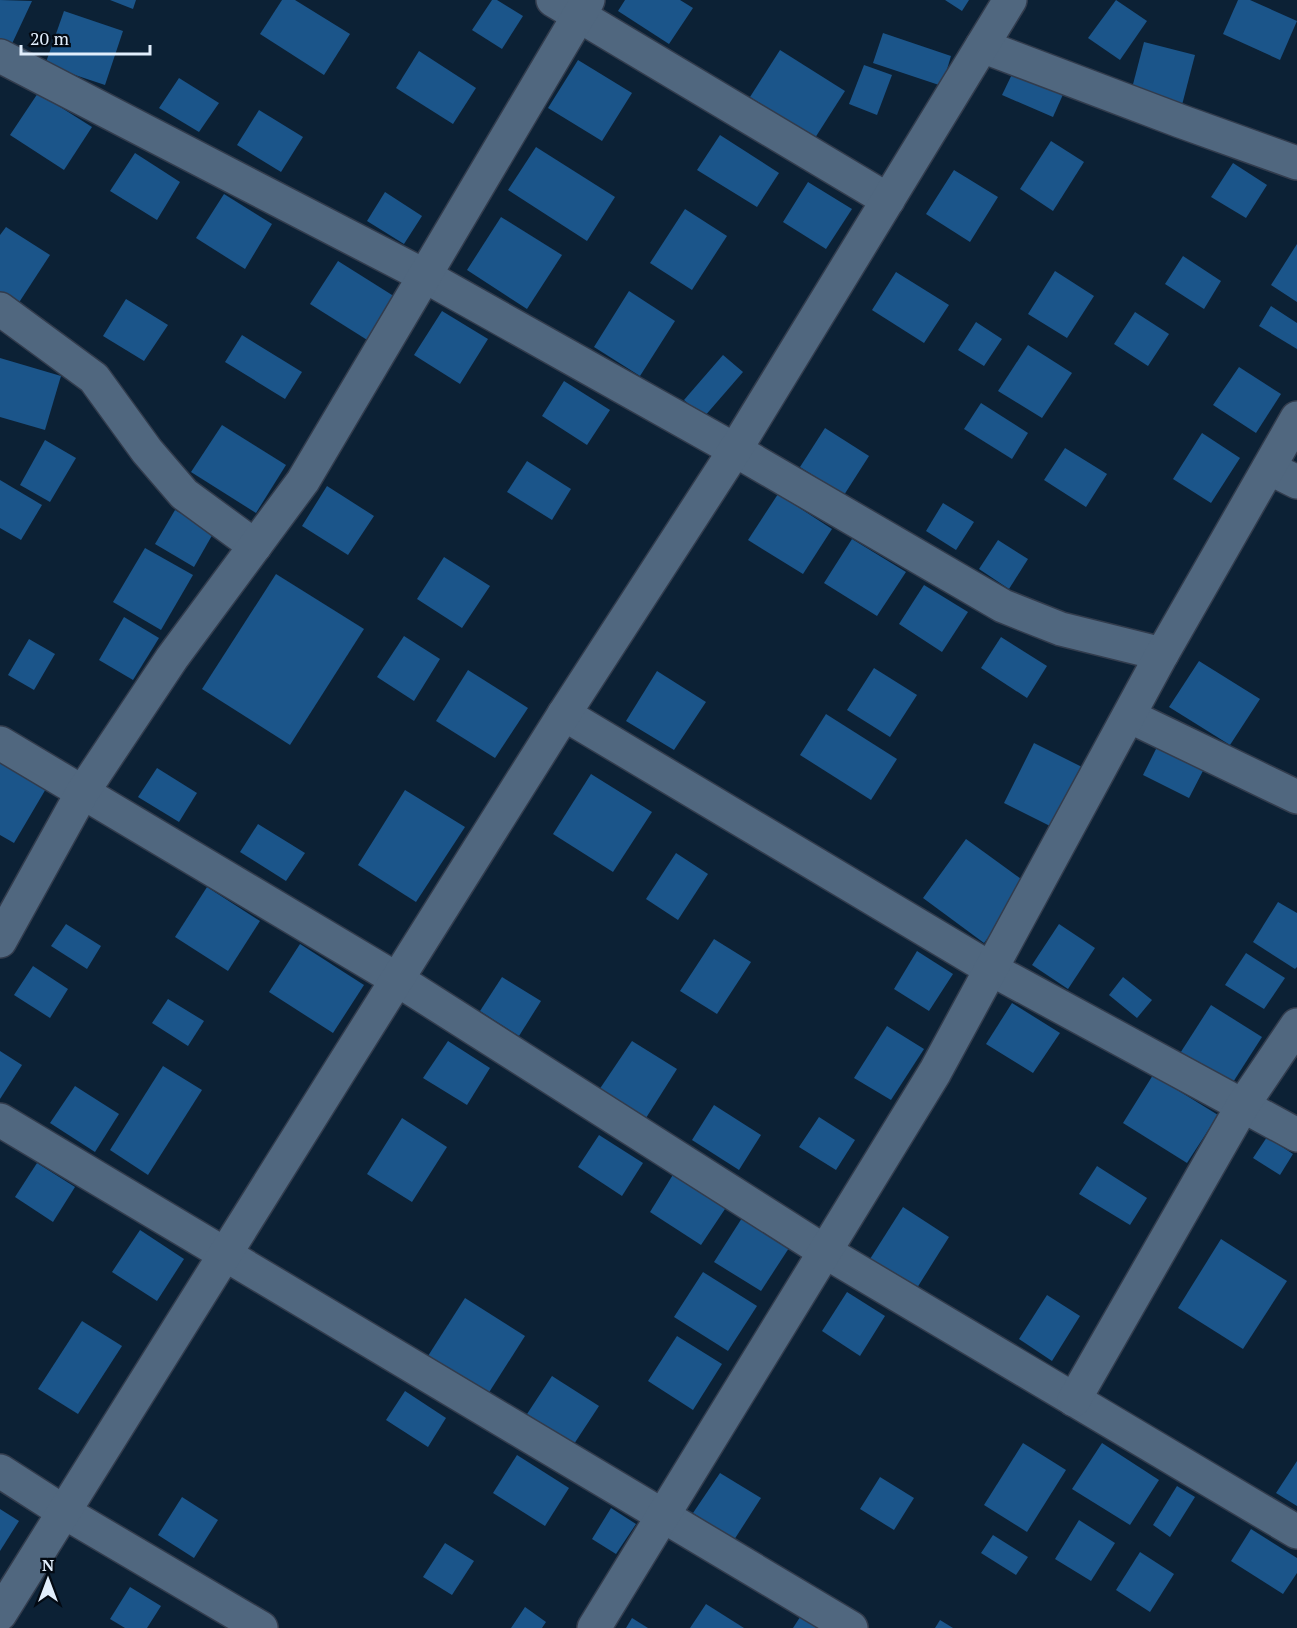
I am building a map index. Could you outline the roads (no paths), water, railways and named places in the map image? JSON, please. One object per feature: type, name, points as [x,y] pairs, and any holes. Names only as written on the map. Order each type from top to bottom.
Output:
[{"type":"street","points":[[0,1614],[564,714],[735,450],[1010,0]]},
{"type":"street","points":[[0,941],[82,792],[172,658],[303,481],[425,276],[573,5],[888,200]]},
{"type":"street","points":[[982,45],[1297,163]]},
{"type":"street","points":[[0,56],[425,276],[735,450],[1003,606],[1061,629],[1162,654]]},
{"type":"street","points":[[0,309],[94,378],[147,451],[184,494],[255,546]]},
{"type":"street","points":[[594,1628],[935,1072],[1162,654],[1283,475],[1297,418]]},
{"type":"street","points":[[564,714],[991,969],[1297,1135]]},
{"type":"street","points":[[1129,716],[1297,797]]},
{"type":"street","points":[[0,742],[398,980],[824,1251],[1297,1532]]},
{"type":"street","points":[[1074,1400],[1243,1106],[1297,1025]]},
{"type":"street","points":[[0,1120],[851,1628]]},
{"type":"street","points":[[0,1471],[64,1512],[261,1628]]}]
